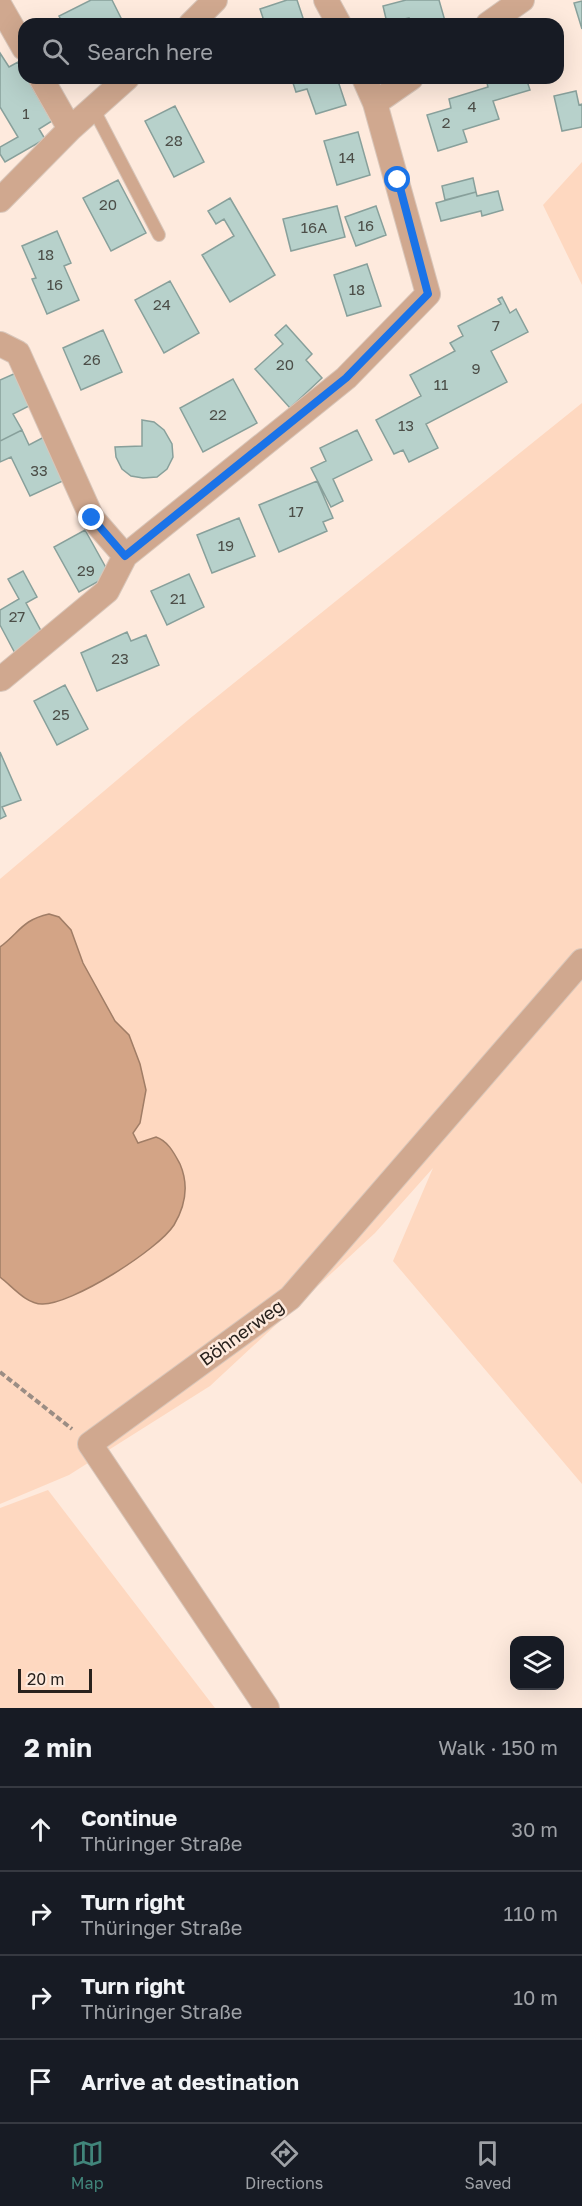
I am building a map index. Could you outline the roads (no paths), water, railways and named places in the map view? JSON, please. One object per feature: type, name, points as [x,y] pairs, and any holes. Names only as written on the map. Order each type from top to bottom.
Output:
[{"type":"street","points":[[197,18],[215,0]]},
{"type":"street","points":[[326,0],[336,18]]},
{"type":"street","points":[[496,18],[522,0]]},
{"type":"street","points":[[0,6],[18,38]]},
{"type":"street","points":[[44,84],[70,129]]},
{"type":"street","points":[[0,200],[70,129],[120,84]]},
{"type":"street","points":[[1,679],[107,591],[125,556],[346,378],[428,294],[398,180],[375,103],[367,84]]},
{"type":"street","points":[[375,103],[402,84]]},
{"type":"street","points":[[0,344],[18,353],[92,518],[125,556]]},
{"type":"street","name":"Böhnerweg","points":[[267,1708],[90,1444],[290,1298],[582,961]]},
{"type":"lane","points":[[93,108],[159,235]]}]
